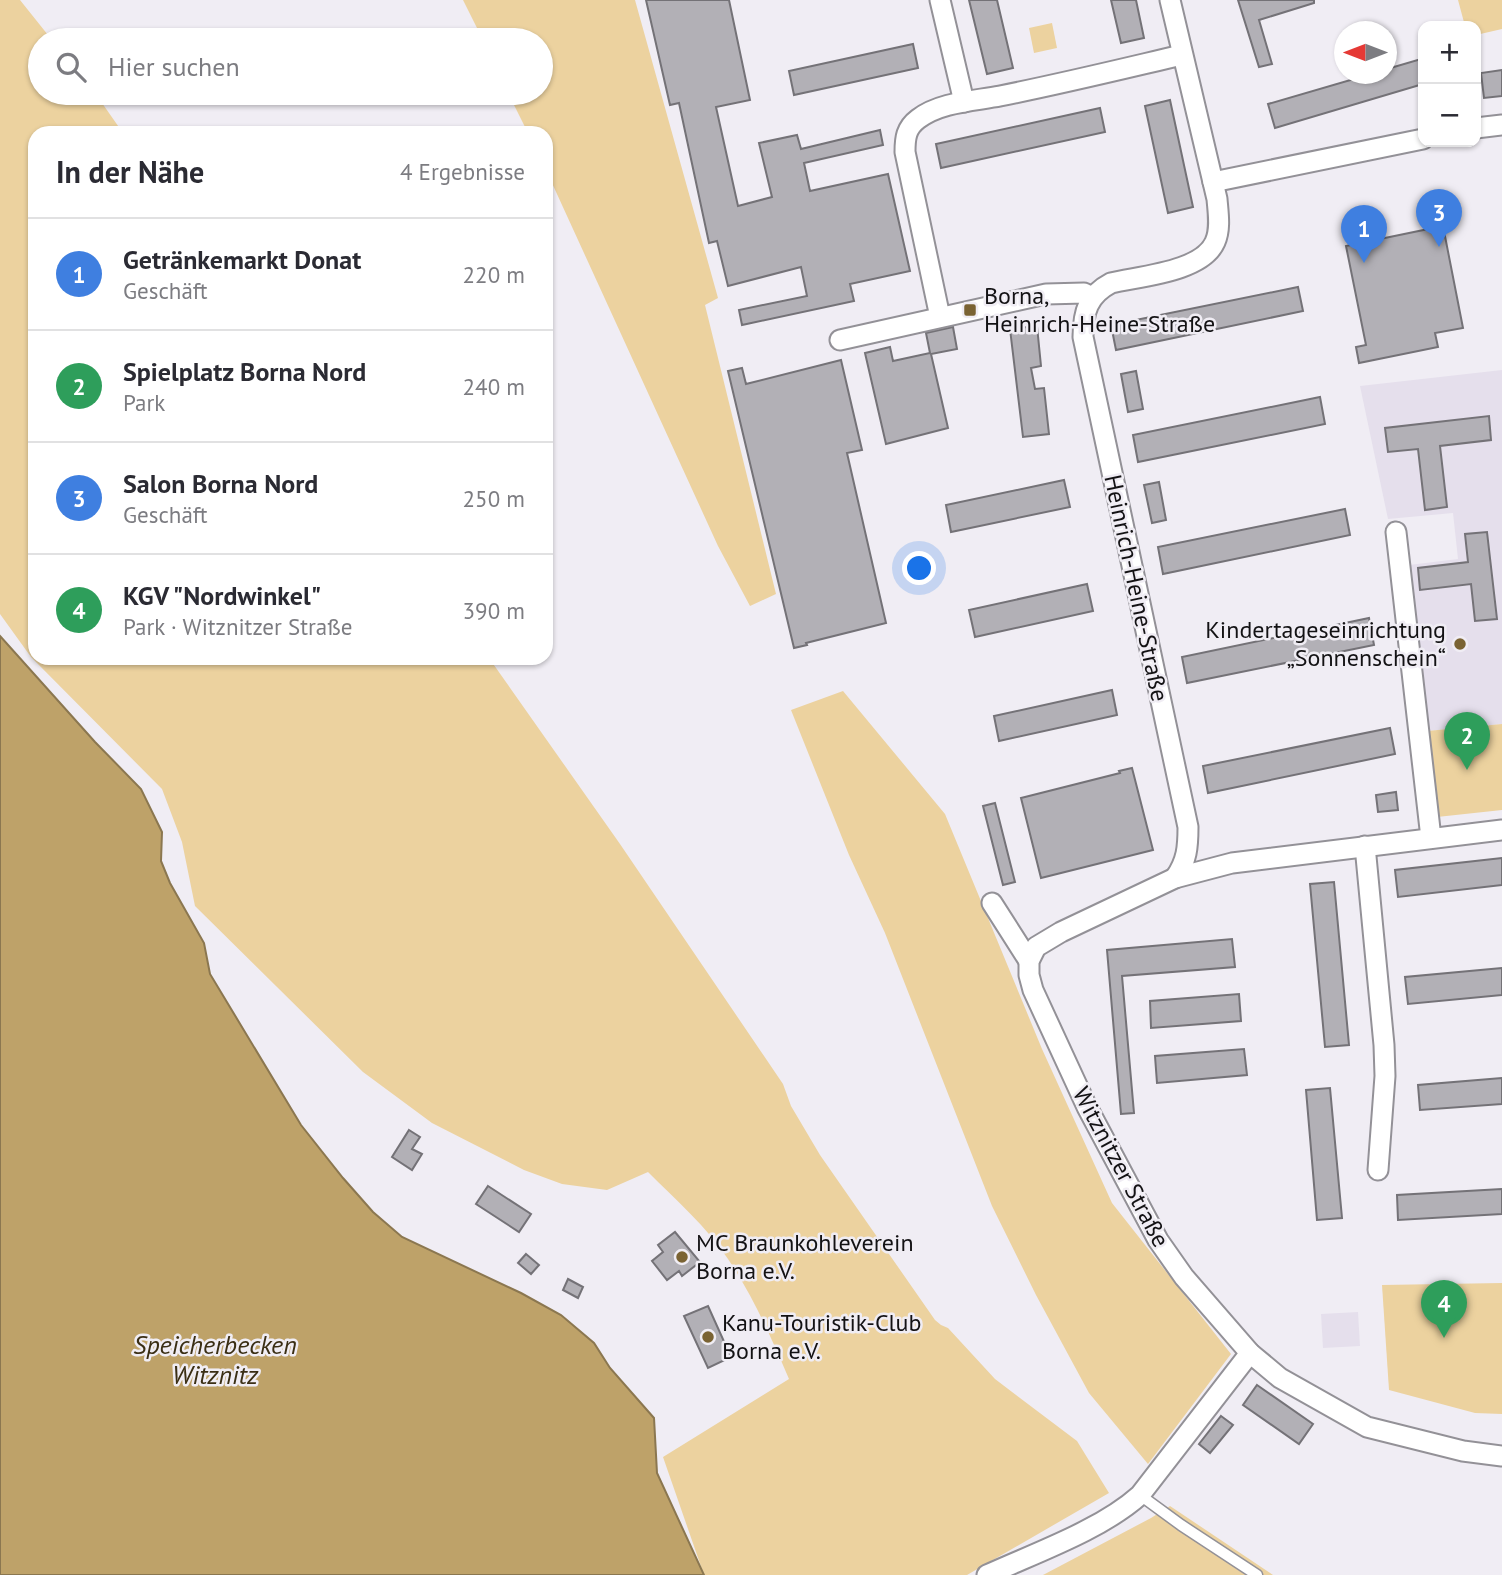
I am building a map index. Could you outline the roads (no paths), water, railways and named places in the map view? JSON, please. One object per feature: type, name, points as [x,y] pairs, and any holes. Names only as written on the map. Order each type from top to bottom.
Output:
[{"type":"street","points":[[940,0],[964,102]]},
{"type":"street","points":[[840,340],[1046,294],[1084,293],[1093,297],[1111,283],[1188,266],[1204,256],[1215,242],[1219,221],[1213,183],[1170,0]]},
{"type":"street","points":[[940,317],[907,164],[905,135],[919,117],[964,102],[1182,55]]},
{"type":"street","points":[[1481,127],[1502,125]]},
{"type":"street","points":[[1213,183],[1418,140]]},
{"type":"street","name":"Heinrich-Heine-Straße","points":[[1093,297],[1085,309],[1083,337],[1188,827],[1188,848],[1184,865],[1175,878]]},
{"type":"street","points":[[1396,532],[1431,838]]},
{"type":"street","points":[[1029,961],[1036,947],[1061,932],[1175,878],[1232,863],[1502,830]]},
{"type":"street","points":[[1365,846],[1384,1045],[1385,1076],[1378,1170]]},
{"type":"street","name":"Witznitzer Straße","points":[[992,903],[1029,961],[1033,990],[1045,1018],[1087,1107],[1158,1240],[1184,1277],[1250,1353],[1280,1378],[1367,1427],[1464,1451],[1502,1456]]},
{"type":"street","points":[[987,1575],[1072,1537],[1140,1495],[1250,1353]]},
{"type":"lane","points":[[1140,1495],[1257,1575]]},
{"type":"water","name":"Speicherbecken Witznitz","points":[[0,636],[141,789],[162,832],[161,861],[170,883],[204,943],[210,974],[301,1125],[343,1178],[373,1212],[402,1237],[521,1293],[561,1315],[594,1343],[610,1368],[654,1418],[657,1473],[704,1575],[0,1575]]},
{"type":"place","name":"Salon Borna Nord","points":[[1439,247]]},
{"type":"place","name":"Getränkemarkt Donat","points":[[1364,263]]},
{"type":"place","name":"Borna, Heinrich-Heine-Straße","points":[[970,310]]},
{"type":"place","name":"Kindertageseinrichtung „Sonnenschein“","points":[[1460,644]]},
{"type":"place","name":"Spielplatz Borna Nord","points":[[1467,770]]},
{"type":"place","name":"MC Braunkohleverein Borna e.V.","points":[[682,1257]]},
{"type":"place","name":"Kanu-Touristik-Club Borna e.V.","points":[[708,1337]]},
{"type":"place","name":"KGV \"Nordwinkel\"","points":[[1444,1338]]}]
